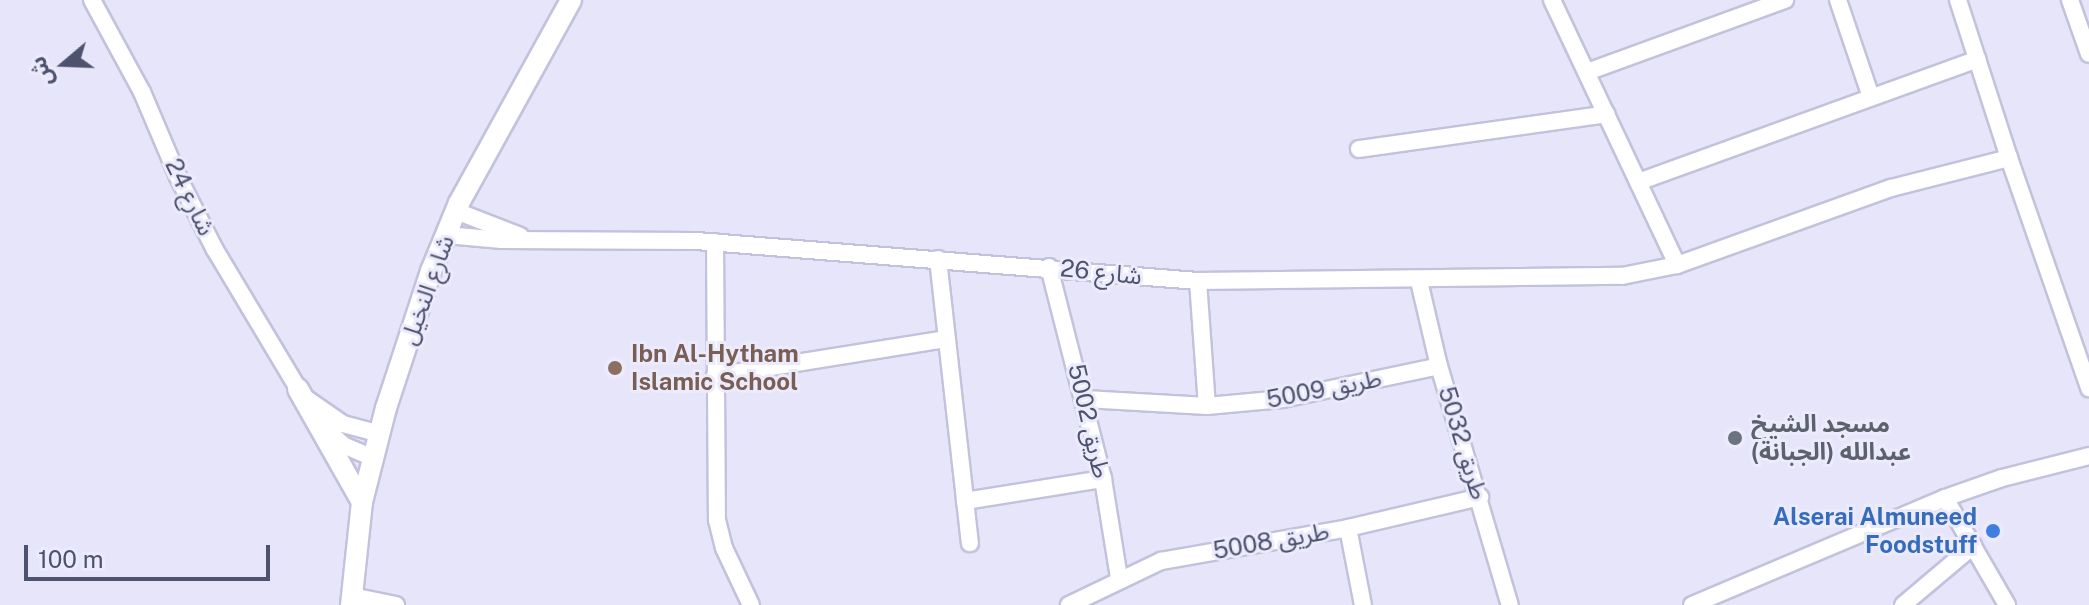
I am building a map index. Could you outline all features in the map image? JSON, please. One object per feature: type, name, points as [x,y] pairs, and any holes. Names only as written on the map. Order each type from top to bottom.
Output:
[{"type":"street","name":"شارع 24","points":[[92,0],[142,92],[178,177],[214,248],[298,389],[332,437],[374,458]]},
{"type":"street","name":"شارع النخيل","points":[[351,600],[362,502],[431,271],[456,211],[571,0]]},
{"type":"street","points":[[1552,0],[1677,265]]},
{"type":"street","points":[[1587,72],[1785,0]]},
{"type":"street","points":[[1838,0],[1871,97]]},
{"type":"street","points":[[1958,0],[2009,158],[2082,344],[2089,388]]},
{"type":"street","points":[[2070,0],[2089,54]]},
{"type":"street","points":[[1638,182],[1977,59]]},
{"type":"street","points":[[1359,149],[1607,114]]},
{"type":"street","name":"شارع 26","points":[[446,235],[502,240],[715,242],[1198,281],[1419,281],[1622,276],[1677,265],[1828,208],[2009,158]]},
{"type":"street","name":"شارع 26","points":[[456,211],[525,238]]},
{"type":"street","points":[[715,242],[717,520],[729,561],[751,605]]},
{"type":"street","points":[[938,259],[970,543]]},
{"type":"street","name":"طريق 5002","points":[[1049,267],[1085,399],[1103,479],[1119,578]]},
{"type":"street","points":[[1198,281],[1207,406]]},
{"type":"street","name":"طريق 5032","points":[[1419,281],[1439,366],[1510,605]]},
{"type":"street","points":[[715,376],[945,339]]},
{"type":"street","name":"طريق 5009","points":[[1085,399],[1207,406],[1283,399],[1439,366]]},
{"type":"street","name":"شارع 24","points":[[298,389],[327,415],[361,430],[380,434]]},
{"type":"street","points":[[298,389],[362,502]]},
{"type":"street","points":[[1692,605],[1737,589],[1945,498],[2002,478],[2089,456]]},
{"type":"street","points":[[965,501],[1103,479]]},
{"type":"street","name":"طريق 5008","points":[[1069,605],[1119,578],[1182,556],[1348,528],[1480,497]]},
{"type":"street","points":[[1945,498],[2007,605]]},
{"type":"street","points":[[1348,528],[1363,605]]},
{"type":"street","points":[[1903,605],[1973,546]]},
{"type":"street","points":[[1737,589],[1746,605]]},
{"type":"street","points":[[351,600],[396,605]]},
{"type":"place","name":"Ibn Al-Hytham Islamic School","points":[[615,368]]},
{"type":"place","name":"مسجد الشيخ عبدالله (الجبانة)","points":[[1735,438]]},
{"type":"place","name":"Alserai Almuneed Foodstuff","points":[[1993,531]]}]
